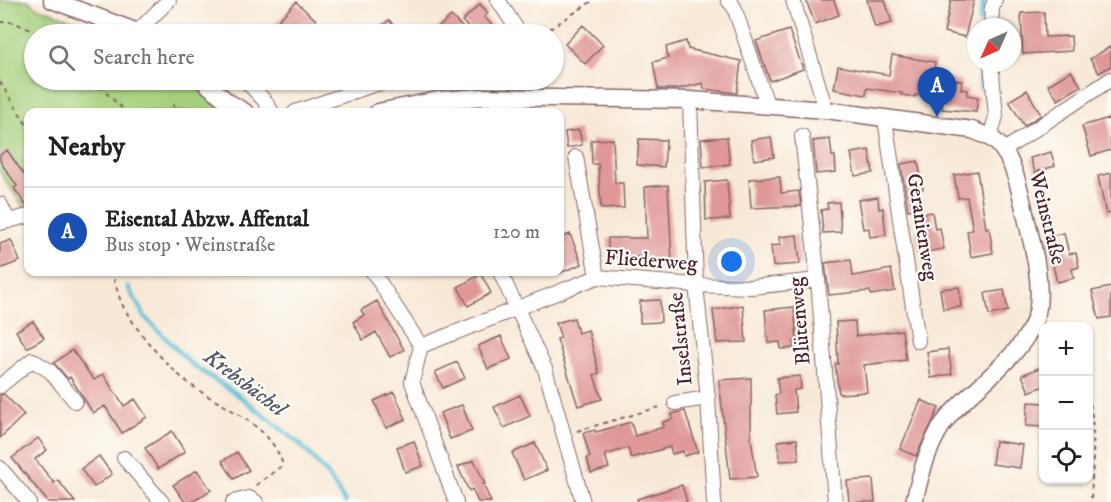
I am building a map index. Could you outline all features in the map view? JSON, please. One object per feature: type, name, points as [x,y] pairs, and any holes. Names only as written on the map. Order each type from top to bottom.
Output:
[{"type":"main road","points":[[51,0],[116,24]]},
{"type":"main road","points":[[214,90],[238,108]]},
{"type":"main road","name":"Weinstraße","points":[[398,108],[438,100],[482,97],[690,100],[826,110],[972,130],[990,138],[1004,150],[1020,191],[1040,284],[1038,310],[1026,336],[1008,359],[950,415],[933,441],[914,502]]},
{"type":"street","points":[[148,24],[169,0]]},
{"type":"street","points":[[498,0],[514,24]]},
{"type":"street","points":[[728,0],[734,8],[767,104]]},
{"type":"street","points":[[793,0],[826,110]]},
{"type":"street","points":[[991,18],[995,0]]},
{"type":"street","points":[[990,138],[996,116],[992,72]]},
{"type":"street","points":[[1004,150],[1111,79]]},
{"type":"street","points":[[254,90],[269,108]]},
{"type":"street","points":[[307,108],[359,90]]},
{"type":"street","name":"Inselstraße","points":[[690,100],[696,285],[708,398],[714,502]]},
{"type":"street","name":"Geranienweg","points":[[885,119],[918,341]]},
{"type":"street","name":"Blütenweg","points":[[802,136],[818,280],[835,502]]},
{"type":"street","points":[[576,157],[597,277]]},
{"type":"street","points":[[0,204],[4,222],[24,217]]},
{"type":"street","points":[[376,276],[421,346],[412,382],[456,502]]},
{"type":"street","points":[[502,276],[545,369],[583,502]]},
{"type":"street","name":"Fliederweg","points":[[421,346],[597,277],[751,287],[818,280]]},
{"type":"street","points":[[0,386],[32,360],[50,371],[75,402]]},
{"type":"street","points":[[675,403],[708,398]]},
{"type":"street","points":[[123,458],[162,502]]},
{"type":"street","points":[[0,468],[29,502]]},
{"type":"street","points":[[233,502],[253,500]]},
{"type":"path","points":[[557,24],[594,0]]},
{"type":"path","points":[[0,22],[14,22],[24,27]]},
{"type":"path","points":[[0,82],[24,121]]},
{"type":"path","points":[[103,90],[122,108]]},
{"type":"path","points":[[118,276],[114,281],[125,310],[162,358],[187,382],[249,421],[270,440],[279,454],[283,465],[258,482],[252,490],[253,500]]},
{"type":"path","points":[[565,434],[675,403]]},
{"type":"path","points":[[1091,502],[1092,430]]},
{"type":"green space","points":[[0,0],[28,0],[36,7],[86,24],[24,24],[24,90],[199,90],[220,108],[24,108],[24,208],[0,172]]},
{"type":"building","points":[[806,0],[834,0],[839,15],[815,24]]},
{"type":"building","points":[[867,0],[885,0],[892,23],[875,27]]},
{"type":"building","points":[[951,0],[974,0],[970,18],[967,18],[965,37],[944,32]]},
{"type":"building","points":[[296,2],[316,20],[312,24],[275,24]]},
{"type":"building","points":[[480,4],[488,13],[484,17],[491,24],[465,24],[462,21]]},
{"type":"building","points":[[1044,12],[1045,37],[1071,36],[1072,51],[1023,54],[1021,13]]},
{"type":"building","points":[[451,16],[459,24],[442,24]]},
{"type":"building","points":[[583,25],[603,45],[585,64],[565,44]]},
{"type":"building","points":[[789,30],[803,69],[770,81],[756,41]]},
{"type":"building","points":[[686,41],[688,49],[741,61],[737,93],[704,89],[703,83],[678,89],[658,89],[653,62],[668,58],[666,47]]},
{"type":"building","points":[[1111,46],[1111,66],[1099,73],[1090,59]]},
{"type":"building","points":[[892,55],[935,62],[933,77],[962,81],[961,89],[968,90],[967,95],[978,97],[976,112],[942,109],[943,99],[901,95],[902,93],[867,88],[866,95],[834,89],[838,66],[889,75]]},
{"type":"building","points":[[1071,71],[1081,86],[1058,100],[1048,85]]},
{"type":"building","points":[[1027,90],[1041,115],[1024,126],[1009,101]]},
{"type":"building","points":[[1109,118],[1111,150],[1091,156],[1082,126]]},
{"type":"building","points":[[579,130],[582,145],[567,148],[565,132]]},
{"type":"building","points":[[727,137],[730,164],[703,168],[701,139]]},
{"type":"building","points":[[771,137],[774,157],[754,160],[751,140]]},
{"type":"building","points":[[613,139],[615,183],[623,183],[624,208],[601,209],[598,164],[592,164],[591,140]]},
{"type":"building","points":[[639,139],[666,140],[664,167],[637,165]]},
{"type":"building","points":[[830,139],[832,156],[835,156],[836,172],[816,174],[813,141]]},
{"type":"building","points":[[7,150],[24,175],[24,203],[14,188],[17,186],[0,161],[0,155]]},
{"type":"building","points":[[869,150],[873,173],[855,176],[851,153]]},
{"type":"building","points":[[1051,152],[1055,166],[1035,172],[1030,158]]},
{"type":"building","points":[[918,161],[923,189],[916,190],[919,208],[908,210],[901,164]]},
{"type":"building","points":[[977,171],[986,228],[989,227],[993,253],[971,257],[967,231],[973,230],[967,197],[958,198],[954,175]]},
{"type":"building","points":[[1111,173],[1111,213],[1106,214],[1098,176]]},
{"type":"building","points":[[780,177],[781,193],[799,191],[801,206],[751,208],[749,179]]},
{"type":"building","points":[[727,180],[730,219],[706,220],[705,182]]},
{"type":"building","points":[[668,185],[672,263],[649,264],[648,257],[608,257],[608,238],[647,238],[645,187]]},
{"type":"building","points":[[878,197],[879,209],[883,208],[886,235],[870,237],[869,228],[863,229],[858,200]]},
{"type":"building","points":[[839,202],[841,232],[823,233],[821,210],[828,209],[827,203]]},
{"type":"building","points":[[932,212],[935,229],[940,228],[944,249],[920,253],[916,232],[921,231],[918,214]]},
{"type":"building","points":[[1064,233],[1069,254],[1076,253],[1079,267],[1072,269],[1074,278],[1057,282],[1046,237]]},
{"type":"building","points":[[570,234],[582,264],[564,271],[564,236]]},
{"type":"building","points":[[797,235],[800,264],[773,266],[771,246],[780,245],[779,237]]},
{"type":"building","points":[[11,240],[20,261],[0,269],[0,244]]},
{"type":"building","points":[[851,260],[853,276],[891,269],[895,291],[871,295],[870,291],[829,295],[825,263]]},
{"type":"building","points":[[477,276],[482,276],[491,293],[468,306],[458,287]]},
{"type":"building","points":[[959,287],[961,307],[943,309],[940,289]]},
{"type":"building","points":[[1111,287],[1111,317],[1099,319],[1092,291]]},
{"type":"building","points":[[1004,290],[1008,311],[989,315],[985,293]]},
{"type":"building","points":[[660,300],[661,322],[640,323],[640,301]]},
{"type":"building","points":[[377,301],[404,350],[390,357],[376,332],[363,340],[353,322],[364,315],[361,310]]},
{"type":"building","points":[[743,305],[746,342],[717,343],[713,310]]},
{"type":"building","points":[[794,307],[797,340],[794,341],[794,348],[781,349],[780,342],[768,343],[765,310]]},
{"type":"building","points":[[574,318],[578,333],[588,330],[599,373],[594,375],[602,399],[578,406],[557,339],[561,338],[556,323]]},
{"type":"building","points":[[33,321],[44,338],[27,348],[16,331]]},
{"type":"building","points":[[855,321],[856,336],[902,330],[906,360],[864,365],[867,392],[839,394],[835,364],[838,364],[836,322]]},
{"type":"building","points":[[501,336],[511,359],[488,369],[478,346]]},
{"type":"building","points":[[948,349],[952,374],[931,378],[927,352]]},
{"type":"building","points":[[72,350],[94,380],[103,374],[124,406],[135,399],[147,417],[122,433],[105,406],[93,413],[70,377],[68,379],[54,363]]},
{"type":"building","points":[[457,362],[465,378],[443,388],[435,372]]},
{"type":"building","points":[[1039,368],[1039,388],[1029,392],[1022,375]]},
{"type":"building","points":[[800,376],[801,389],[794,390],[796,412],[777,414],[775,395],[779,394],[777,378]]},
{"type":"building","points":[[751,378],[751,439],[757,477],[730,479],[719,380]]},
{"type":"building","points":[[394,392],[406,419],[386,428],[374,401]]},
{"type":"building","points":[[4,394],[24,415],[0,438],[0,395]]},
{"type":"building","points":[[520,395],[530,416],[504,428],[494,407]]},
{"type":"building","points":[[921,400],[939,408],[916,456],[900,449]]},
{"type":"building","points":[[1028,402],[1039,403],[1039,427],[1026,426]]},
{"type":"building","points":[[462,405],[472,431],[450,439],[440,413]]},
{"type":"building","points":[[685,411],[698,452],[684,456],[683,451],[672,454],[670,447],[631,458],[628,448],[605,455],[609,468],[591,473],[587,458],[590,457],[583,433],[595,430],[596,432],[631,422],[635,436],[664,427],[663,422],[673,419],[672,414]]},
{"type":"building","points":[[172,431],[185,452],[158,469],[145,448]]},
{"type":"building","points":[[38,438],[47,450],[35,459],[54,483],[58,480],[75,502],[48,502],[12,458]]},
{"type":"building","points":[[797,439],[799,460],[780,461],[778,441]]},
{"type":"building","points":[[414,441],[423,466],[405,472],[397,447]]},
{"type":"building","points":[[995,441],[1023,445],[1020,468],[992,464]]},
{"type":"building","points":[[535,443],[547,470],[524,480],[512,453]]},
{"type":"building","points":[[237,452],[249,470],[234,479],[222,461]]},
{"type":"building","points":[[99,456],[112,474],[94,487],[81,469]]},
{"type":"building","points":[[474,460],[491,502],[478,502],[472,489],[469,491],[458,467]]},
{"type":"building","points":[[197,470],[211,490],[192,502],[185,502],[173,485]]},
{"type":"building","points":[[873,479],[875,502],[849,502],[847,481]]},
{"type":"building","points":[[682,485],[687,502],[638,502],[637,499]]},
{"type":"waterway","points":[[981,18],[984,0]]},
{"type":"waterway","points":[[979,72],[981,88]]},
{"type":"waterway","name":"Krebsbächel","points":[[128,287],[145,317],[191,364],[241,397],[301,445],[327,474],[345,502]]},
{"type":"place","name":"Eisental Abzw. Affental","points":[[937,117]]}]
